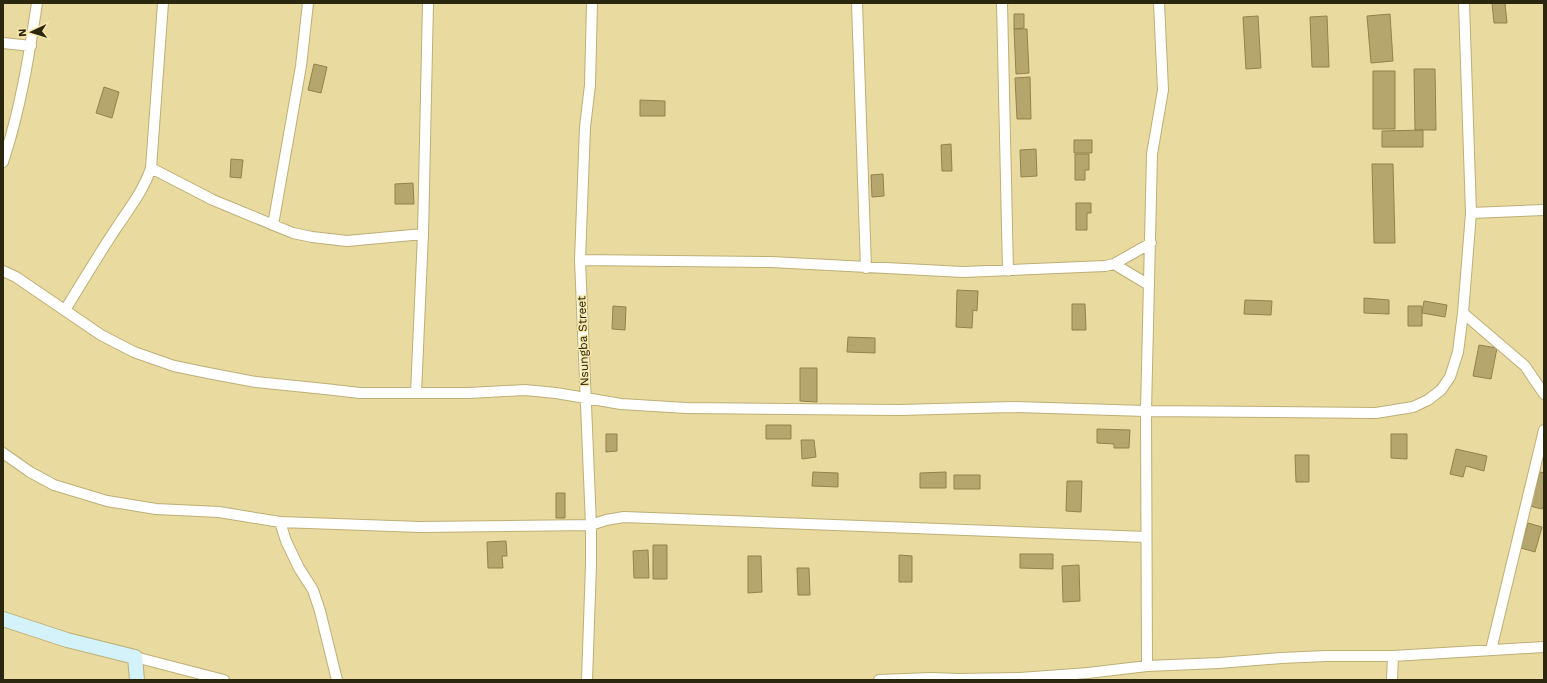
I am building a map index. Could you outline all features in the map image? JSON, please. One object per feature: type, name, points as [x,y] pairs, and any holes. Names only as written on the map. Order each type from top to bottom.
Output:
[{"type":"street","points":[[3,162],[12,136],[37,3]]},
{"type":"street","points":[[65,310],[119,224],[137,199],[152,168],[163,3]]},
{"type":"street","points":[[273,225],[301,66],[308,3]]},
{"type":"street","points":[[416,393],[423,234],[428,3]]},
{"type":"street","name":"Nsungba Street","points":[[587,680],[591,525],[580,260],[585,127],[590,84],[592,3]]},
{"type":"street","points":[[857,3],[866,268]]},
{"type":"street","points":[[1002,3],[1008,270]]},
{"type":"street","points":[[1148,666],[1146,411],[1152,154],[1163,90],[1159,3]]},
{"type":"street","points":[[3,271],[16,277],[101,334],[134,352],[174,366],[256,382],[360,393],[469,393],[525,390],[556,393],[621,404],[686,408],[899,410],[1012,407],[1146,411],[1376,412],[1413,407],[1428,400],[1441,390],[1450,376],[1458,352],[1463,313],[1471,213],[1464,3]]},
{"type":"street","points":[[3,43],[30,46]]},
{"type":"street","points":[[152,168],[212,200],[293,233],[347,241],[423,234]]},
{"type":"street","points":[[1471,213],[1544,210]]},
{"type":"street","points":[[580,260],[771,262],[963,272],[1105,266],[1114,264],[1151,243]]},
{"type":"street","points":[[1114,264],[1149,285]]},
{"type":"street","points":[[1463,313],[1525,366],[1544,394]]},
{"type":"street","points":[[1490,650],[1544,430]]},
{"type":"street","points":[[3,453],[30,472],[54,484],[107,501],[156,509],[219,512],[280,522],[420,526],[591,525],[606,520],[624,517],[1146,536]]},
{"type":"street","points":[[280,522],[286,541],[299,568],[313,590],[338,680]]},
{"type":"street","points":[[3,619],[67,640],[224,680]]},
{"type":"street","points":[[879,680],[931,678],[959,680],[1043,676],[1088,673],[1148,666],[1219,663],[1311,656],[1393,656],[1544,648]]},
{"type":"street","points":[[1392,680],[1393,656]]},
{"type":"street","points":[[135,657],[136,680]]},
{"type":"building","points":[[1492,3],[1505,3],[1507,23],[1494,23]]},
{"type":"building","points":[[1014,14],[1024,14],[1024,28],[1014,29]]},
{"type":"building","points":[[1390,14],[1393,61],[1371,63],[1367,16]]},
{"type":"building","points":[[1258,16],[1261,68],[1246,69],[1243,17]]},
{"type":"building","points":[[1327,16],[1329,67],[1312,67],[1310,17]]},
{"type":"building","points":[[1014,29],[1027,29],[1029,73],[1016,74]]},
{"type":"building","points":[[314,64],[327,67],[321,93],[308,90]]},
{"type":"building","points":[[1414,69],[1435,69],[1436,130],[1415,130]]},
{"type":"building","points":[[1373,71],[1395,71],[1395,129],[1373,129]]},
{"type":"building","points":[[1030,77],[1031,119],[1017,119],[1015,78]]},
{"type":"building","points":[[104,87],[119,92],[112,118],[96,113]]},
{"type":"building","points":[[640,100],[665,101],[665,116],[640,116]]},
{"type":"building","points":[[1423,130],[1423,147],[1382,147],[1382,131]]},
{"type":"building","points":[[1074,140],[1092,140],[1092,153],[1074,153]]},
{"type":"building","points":[[951,144],[952,171],[942,171],[941,145]]},
{"type":"building","points":[[1036,149],[1037,176],[1021,177],[1020,150]]},
{"type":"building","points":[[1075,154],[1089,154],[1089,170],[1085,170],[1085,180],[1075,180]]},
{"type":"building","points":[[231,159],[243,160],[241,178],[230,177]]},
{"type":"building","points":[[1372,164],[1393,164],[1395,243],[1374,243]]},
{"type":"building","points":[[883,174],[884,196],[872,197],[871,175]]},
{"type":"building","points":[[413,183],[414,204],[395,204],[395,184]]},
{"type":"building","points":[[1076,203],[1091,203],[1091,213],[1087,213],[1087,230],[1076,230]]},
{"type":"building","points":[[957,290],[978,291],[977,311],[973,310],[972,328],[956,327]]},
{"type":"building","points":[[1364,298],[1389,300],[1389,314],[1364,313]]},
{"type":"building","points":[[1245,300],[1272,301],[1271,315],[1244,314]]},
{"type":"building","points":[[1424,301],[1447,305],[1445,317],[1422,313]]},
{"type":"building","points":[[1072,304],[1085,304],[1086,330],[1072,330]]},
{"type":"building","points":[[613,306],[626,307],[625,330],[612,329]]},
{"type":"building","points":[[1408,306],[1422,306],[1422,326],[1408,326]]},
{"type":"building","points":[[848,337],[875,338],[875,353],[847,352]]},
{"type":"building","points":[[1479,345],[1497,348],[1491,379],[1473,376]]},
{"type":"building","points":[[800,368],[817,368],[817,402],[800,401]]},
{"type":"building","points":[[766,425],[791,425],[791,439],[766,439]]},
{"type":"building","points":[[1097,429],[1130,430],[1129,448],[1114,448],[1114,444],[1097,443]]},
{"type":"building","points":[[606,434],[617,434],[617,451],[606,452]]},
{"type":"building","points":[[1391,434],[1407,434],[1407,459],[1391,458]]},
{"type":"building","points":[[801,440],[814,440],[816,457],[802,459]]},
{"type":"building","points":[[1456,449],[1487,456],[1484,471],[1466,466],[1463,477],[1450,474]]},
{"type":"building","points":[[1295,455],[1309,455],[1309,482],[1296,482]]},
{"type":"building","points":[[813,472],[838,473],[838,487],[812,486]]},
{"type":"building","points":[[946,472],[946,488],[920,488],[920,473]]},
{"type":"building","points":[[1540,472],[1544,473],[1544,504],[1542,509],[1530,506]]},
{"type":"building","points":[[954,475],[980,475],[980,489],[954,489]]},
{"type":"building","points":[[1067,481],[1082,481],[1081,512],[1066,511]]},
{"type":"building","points":[[556,493],[565,493],[565,518],[556,518]]},
{"type":"building","points":[[1528,523],[1542,527],[1535,552],[1521,548]]},
{"type":"building","points":[[506,541],[507,556],[502,556],[503,568],[488,568],[487,542]]},
{"type":"building","points":[[653,545],[667,545],[667,579],[653,579]]},
{"type":"building","points":[[648,550],[649,578],[634,578],[633,551]]},
{"type":"building","points":[[1020,554],[1053,554],[1053,569],[1020,568]]},
{"type":"building","points":[[899,555],[912,556],[912,582],[899,582]]},
{"type":"building","points":[[748,556],[761,556],[762,592],[748,593]]},
{"type":"building","points":[[1079,565],[1080,601],[1063,602],[1062,566]]},
{"type":"building","points":[[797,568],[809,568],[810,595],[798,595]]}]
